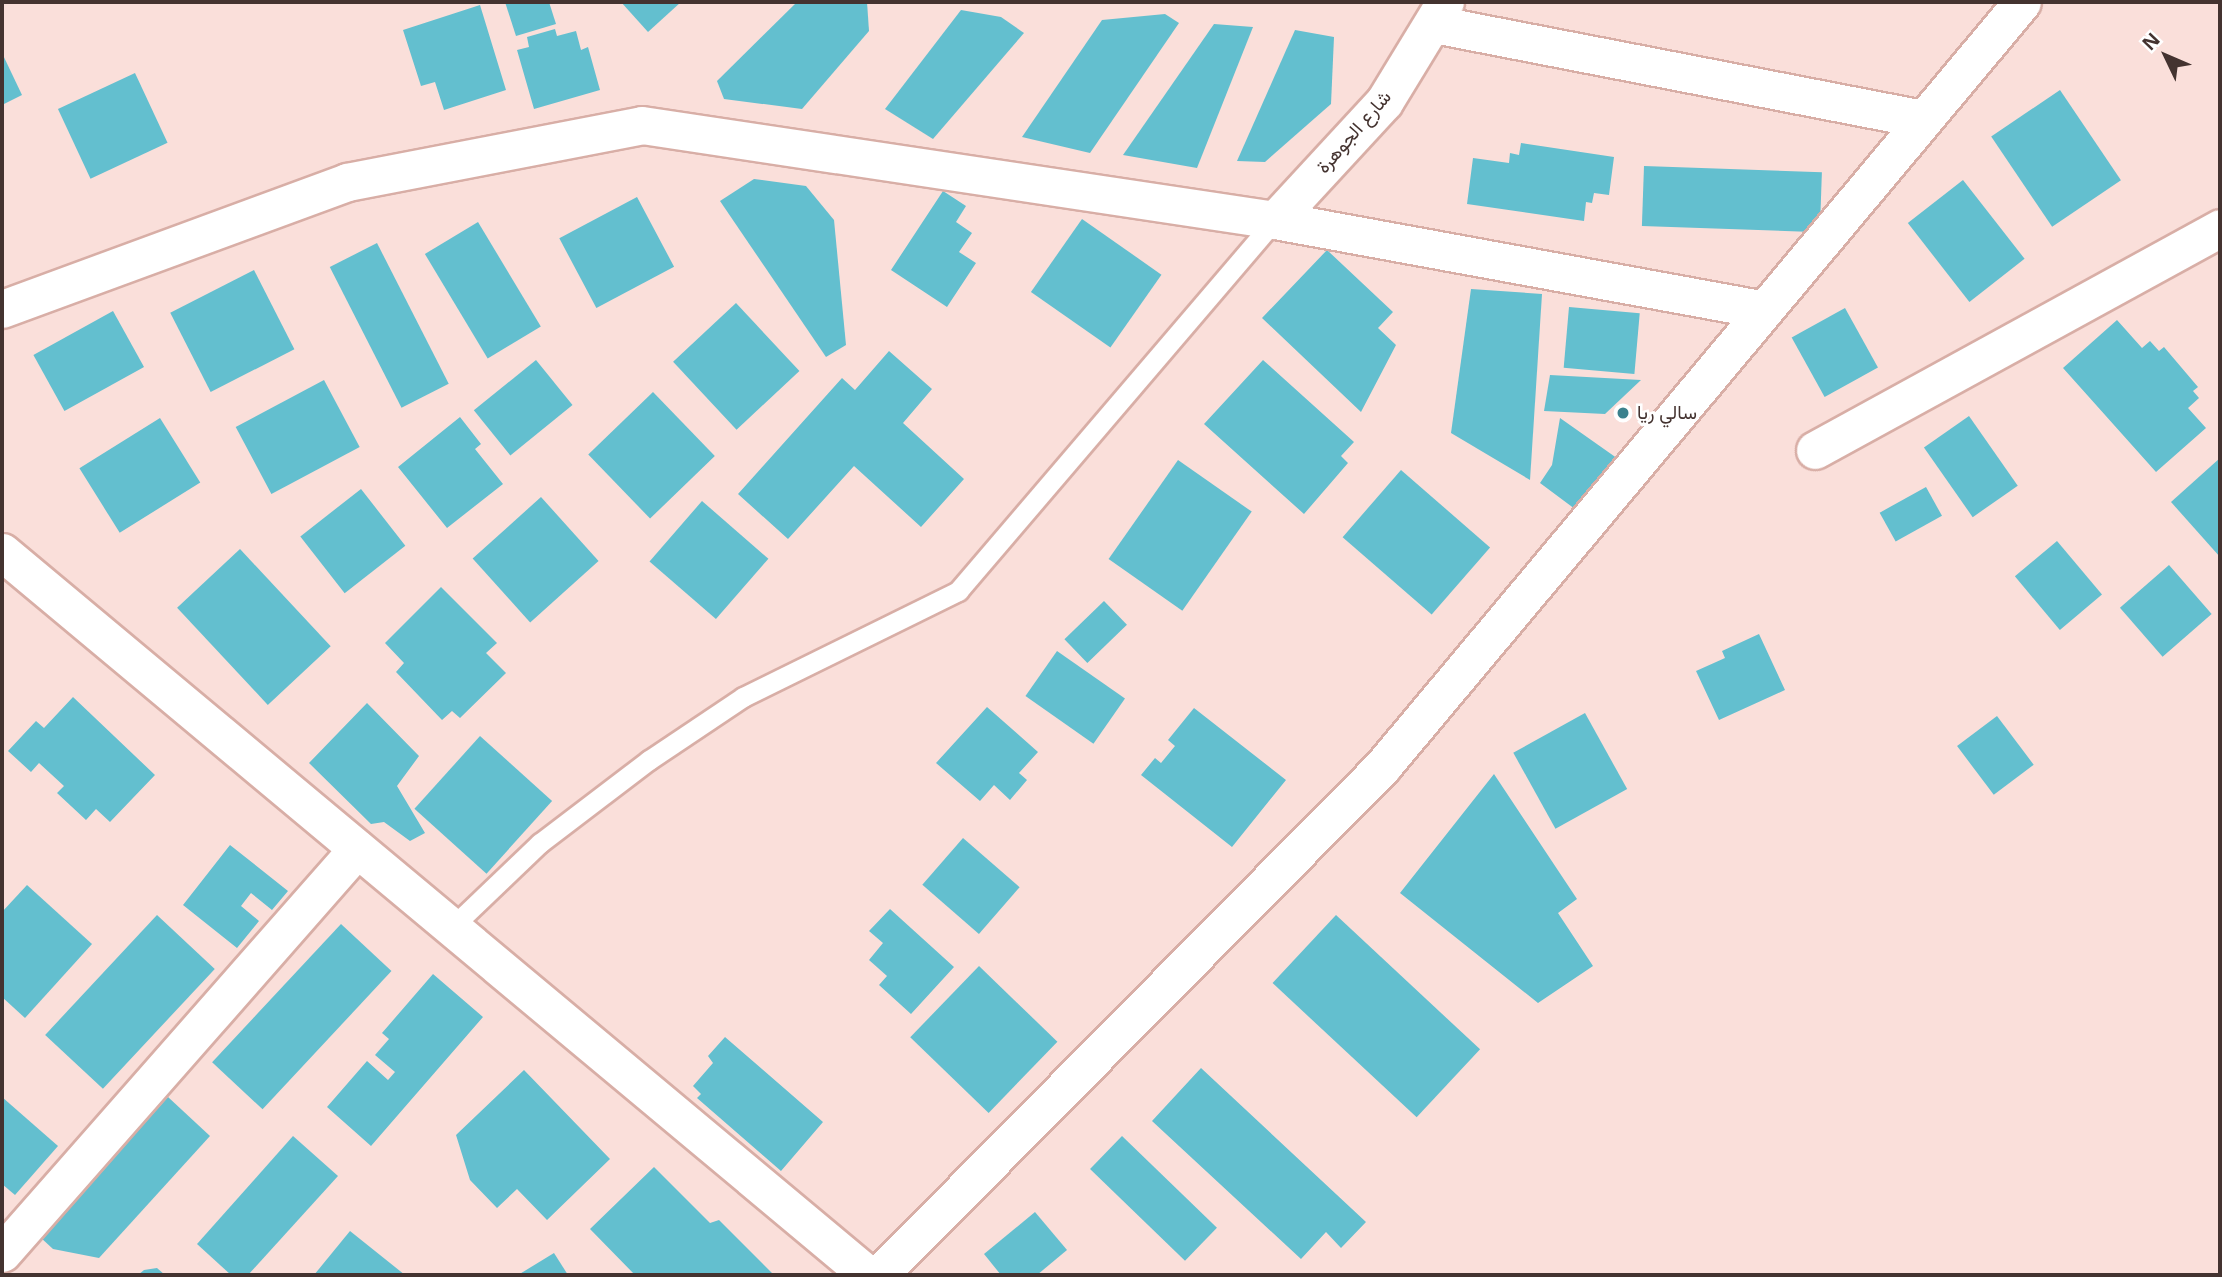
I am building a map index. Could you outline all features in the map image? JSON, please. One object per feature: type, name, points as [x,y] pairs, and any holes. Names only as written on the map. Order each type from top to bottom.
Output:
[{"type":"street","points":[[879,1275],[1382,767],[2022,2]]},
{"type":"street","points":[[1440,13],[1923,119]]},
{"type":"street","name":"شارع الجوهرة","points":[[1275,220],[1384,102],[1440,13]]},
{"type":"street","points":[[2,309],[347,182],[642,125],[1275,220],[1764,310]]},
{"type":"street","points":[[1815,450],[2220,228]]},
{"type":"street","points":[[2,552],[869,1275]]},
{"type":"street","points":[[2,1253],[357,849]]},
{"type":"lane","points":[[451,928],[540,843],[649,760],[743,697],[958,592],[1275,220]]},
{"type":"building","points":[[505,2],[549,2],[556,24],[516,36]]},
{"type":"building","points":[[621,2],[681,2],[648,32]]},
{"type":"building","points":[[797,2],[867,2],[869,31],[802,109],[724,99],[717,81]]},
{"type":"building","points":[[480,5],[506,90],[444,110],[435,82],[421,86],[403,30]]},
{"type":"building","points":[[961,10],[1001,17],[1024,33],[933,139],[885,109]]},
{"type":"building","points":[[1165,14],[1179,23],[1090,153],[1022,137],[1102,20]]},
{"type":"building","points":[[1214,24],[1253,27],[1197,168],[1123,155]]},
{"type":"building","points":[[555,29],[557,36],[576,31],[581,50],[588,47],[600,90],[534,109],[517,50],[529,47],[527,37]]},
{"type":"building","points":[[1295,30],[1334,37],[1331,104],[1265,162],[1237,161]]},
{"type":"building","points":[[2,53],[22,95],[2,105]]},
{"type":"building","points":[[135,73],[168,143],[91,179],[58,109]]},
{"type":"building","points":[[2060,90],[2121,180],[2052,227],[1991,136]]},
{"type":"building","points":[[1521,143],[1614,157],[1609,195],[1594,193],[1592,203],[1586,202],[1584,221],[1467,204],[1473,158],[1509,163],[1510,153],[1519,155]]},
{"type":"building","points":[[1644,166],[1822,172],[1820,232],[1642,226]]},
{"type":"building","points":[[754,179],[806,186],[834,220],[846,345],[826,357],[720,201]]},
{"type":"building","points":[[1963,180],[2025,259],[1969,302],[1908,223]]},
{"type":"building","points":[[943,191],[966,206],[956,222],[972,233],[959,252],[976,263],[947,307],[891,270]]},
{"type":"building","points":[[637,197],[674,267],[596,308],[559,238]]},
{"type":"building","points":[[1082,219],[1161,275],[1110,348],[1031,292]]},
{"type":"building","points":[[478,222],[541,327],[488,359],[425,254]]},
{"type":"building","points":[[377,243],[449,384],[402,408],[330,267]]},
{"type":"building","points":[[1327,250],[1393,312],[1378,328],[1396,345],[1361,412],[1262,318]]},
{"type":"building","points":[[254,270],[294,349],[211,392],[170,313]]},
{"type":"building","points":[[1471,289],[1542,294],[1530,480],[1451,433]]},
{"type":"building","points":[[736,303],[799,371],[737,430],[673,362]]},
{"type":"building","points":[[1569,307],[1640,313],[1634,374],[1564,368]]},
{"type":"building","points":[[1845,308],[1878,367],[1825,397],[1792,338]]},
{"type":"building","points":[[113,311],[144,367],[64,411],[33,355]]},
{"type":"building","points":[[2117,320],[2142,348],[2150,341],[2159,351],[2164,347],[2198,387],[2193,391],[2199,398],[2188,408],[2206,428],[2156,472],[2063,368]]},
{"type":"building","points":[[889,351],[932,389],[903,423],[964,479],[921,527],[854,466],[788,539],[738,494],[842,378],[855,390]]},
{"type":"building","points":[[536,360],[573,405],[510,455],[474,410]]},
{"type":"building","points":[[1263,360],[1354,442],[1341,456],[1348,463],[1304,514],[1204,424]]},
{"type":"building","points":[[1550,375],[1641,380],[1605,414],[1544,411]]},
{"type":"building","points":[[324,380],[360,447],[271,494],[236,427]]},
{"type":"building","points":[[653,392],[715,456],[650,519],[588,455]]},
{"type":"building","points":[[1969,416],[2018,486],[1973,517],[1924,448]]},
{"type":"building","points":[[460,417],[481,444],[475,449],[503,484],[447,528],[398,467]]},
{"type":"building","points":[[160,418],[200,482],[120,533],[79,468]]},
{"type":"building","points":[[1560,418],[1621,461],[1579,512],[1540,483],[1552,465]]},
{"type":"building","points":[[2220,458],[2220,557],[2171,502]]},
{"type":"building","points":[[1178,460],[1252,512],[1182,611],[1109,559]]},
{"type":"building","points":[[1401,470],[1490,547],[1432,615],[1343,537]]},
{"type":"building","points":[[1926,487],[1942,516],[1896,542],[1880,513]]},
{"type":"building","points":[[361,489],[405,546],[345,593],[300,536]]},
{"type":"building","points":[[541,497],[599,561],[530,622],[473,559]]},
{"type":"building","points":[[702,501],[768,559],[716,619],[650,561]]},
{"type":"building","points":[[2057,541],[2102,595],[2060,630],[2015,576]]},
{"type":"building","points":[[240,549],[331,646],[268,705],[177,608]]},
{"type":"building","points":[[2169,565],[2212,614],[2163,657],[2120,608]]},
{"type":"building","points":[[441,587],[497,643],[486,653],[506,673],[460,718],[452,711],[442,720],[396,672],[404,663],[385,643]]},
{"type":"building","points":[[1104,601],[1127,625],[1087,663],[1064,639]]},
{"type":"building","points":[[1759,634],[1785,690],[1719,720],[1696,671],[1725,658],[1722,651]]},
{"type":"building","points":[[1057,651],[1125,699],[1093,744],[1025,696]]},
{"type":"building","points":[[73,697],[155,775],[110,822],[96,809],[86,820],[57,793],[64,786],[39,763],[31,772],[8,751],[36,721],[44,728]]},
{"type":"building","points":[[367,703],[419,756],[397,786],[425,833],[410,841],[384,822],[371,824],[309,763]]},
{"type":"building","points":[[987,707],[1038,752],[1019,773],[1027,780],[1010,800],[994,785],[980,801],[936,763]]},
{"type":"building","points":[[1194,708],[1286,780],[1232,847],[1141,775],[1155,758],[1161,763],[1175,746],[1168,740]]},
{"type":"building","points":[[1585,713],[1627,789],[1555,829],[1513,753]]},
{"type":"building","points":[[1997,716],[2034,765],[1994,795],[1957,746]]},
{"type":"building","points":[[480,736],[552,801],[487,874],[414,809]]},
{"type":"building","points":[[1494,774],[1577,899],[1558,913],[1593,966],[1538,1003],[1400,893]]},
{"type":"building","points":[[963,838],[1020,887],[979,934],[922,885]]},
{"type":"building","points":[[230,845],[288,891],[272,910],[251,893],[241,906],[259,921],[237,948],[183,905]]},
{"type":"building","points":[[27,885],[92,944],[25,1018],[2,997],[2,912]]},
{"type":"building","points":[[890,909],[954,967],[911,1014],[879,985],[887,976],[869,960],[883,943],[869,931]]},
{"type":"building","points":[[157,915],[215,969],[103,1089],[45,1035]]},
{"type":"building","points":[[1336,915],[1480,1049],[1417,1117],[1273,983]]},
{"type":"building","points":[[341,924],[391,971],[263,1109],[212,1062]]},
{"type":"building","points":[[979,966],[1057,1042],[989,1113],[910,1037]]},
{"type":"building","points":[[433,974],[483,1017],[371,1146],[327,1107],[367,1061],[388,1080],[395,1072],[375,1055],[389,1039],[382,1033]]},
{"type":"building","points":[[725,1037],[823,1122],[781,1171],[697,1098],[701,1094],[693,1086],[713,1063],[708,1056]]},
{"type":"building","points":[[1201,1068],[1366,1222],[1341,1248],[1326,1232],[1301,1259],[1152,1121]]},
{"type":"building","points":[[524,1070],[610,1159],[547,1220],[517,1189],[497,1208],[470,1180],[456,1135]]},
{"type":"building","points":[[2,1097],[58,1146],[15,1195],[2,1184]]},
{"type":"building","points":[[168,1097],[210,1136],[99,1258],[53,1249],[40,1237]]},
{"type":"building","points":[[293,1136],[338,1176],[248,1275],[231,1275],[197,1244]]},
{"type":"building","points":[[1122,1136],[1217,1228],[1185,1261],[1090,1169]]},
{"type":"building","points":[[654,1167],[710,1223],[719,1220],[774,1275],[635,1275],[590,1229]]},
{"type":"building","points":[[1035,1212],[1067,1250],[1037,1275],[1001,1275],[984,1254]]},
{"type":"building","points":[[350,1231],[405,1275],[314,1275]]},
{"type":"building","points":[[554,1253],[568,1275],[518,1275]]},
{"type":"building","points":[[157,1268],[165,1275],[138,1275],[144,1270]]},
{"type":"place","name":"سالي ريا","points":[[1623,413]]}]
